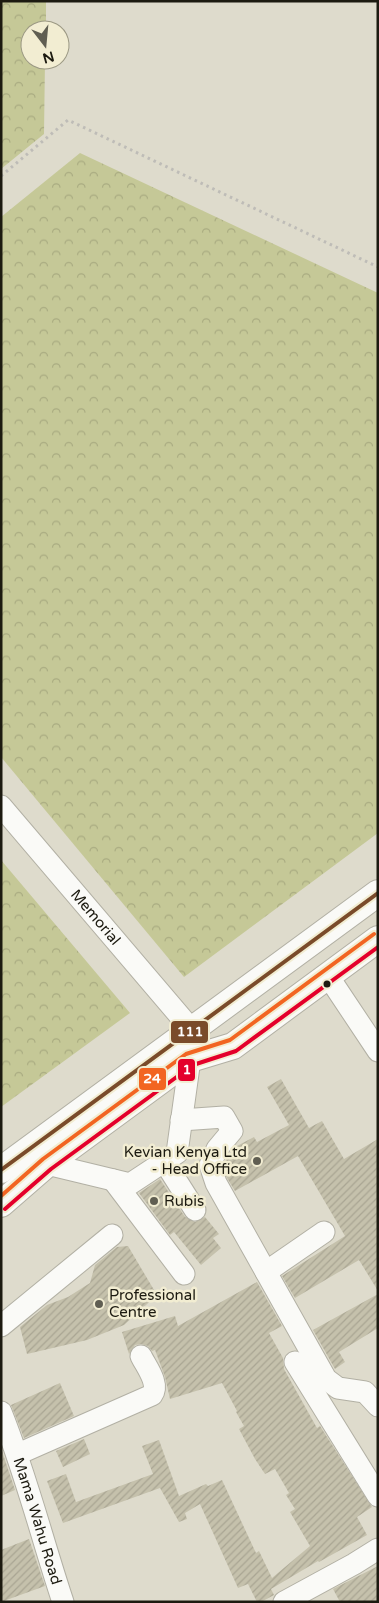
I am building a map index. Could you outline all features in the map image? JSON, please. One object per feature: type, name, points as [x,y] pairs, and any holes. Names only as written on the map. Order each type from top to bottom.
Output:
[{"type":"main road","points":[[1,1170],[378,893]]},
{"type":"main road","points":[[1,1204],[47,1164],[190,1060],[233,1046],[378,939]]},
{"type":"street","name":"Memorial","points":[[1,806],[191,1029]]},
{"type":"street","points":[[328,976],[378,1050]]},
{"type":"street","points":[[47,1164],[130,1184],[176,1154],[190,1060]]},
{"type":"street","points":[[181,1120],[224,1118],[232,1131],[217,1149],[210,1165],[216,1183],[326,1379],[338,1388],[365,1392],[378,1406]]},
{"type":"street","points":[[164,1161],[195,1210]]},
{"type":"street","points":[[113,1180],[184,1274]]},
{"type":"street","points":[[266,1272],[324,1232]]},
{"type":"street","points":[[1,1326],[112,1235]]},
{"type":"street","points":[[18,1454],[152,1396],[155,1390],[155,1383],[141,1356]]},
{"type":"street","points":[[295,1362],[378,1496]]},
{"type":"street","name":"Mama Wahu Road","points":[[1,1412],[18,1454],[38,1527],[63,1602]]},
{"type":"street","points":[[284,1602],[378,1549]]},
{"type":"path","points":[[1,176],[68,120],[378,267]]},
{"type":"green space","points":[[1,1],[46,1],[46,20],[20,20],[20,70],[45,70],[44,134],[1,169]]},
{"type":"green space","points":[[80,153],[378,293],[378,833],[184,977],[1,757],[1,217]]},
{"type":"green space","points":[[1,860],[130,1013],[1,1107]]},
{"type":"building","points":[[281,1079],[309,1128],[322,1121],[344,1159],[378,1139],[378,1291],[359,1260],[295,1298],[282,1276],[345,1236],[298,1156],[235,1191],[227,1178],[223,1166],[226,1159],[240,1151],[237,1146],[254,1137],[257,1142],[289,1125],[267,1087]]},
{"type":"building","points":[[160,1179],[185,1217],[195,1222],[205,1217],[219,1234],[213,1238],[221,1248],[201,1265],[174,1232],[170,1235],[139,1193]]},
{"type":"building","name":"Professional Centre","points":[[128,1246],[157,1295],[124,1325],[87,1340],[27,1354],[20,1327],[47,1305],[68,1297],[90,1283],[95,1265],[117,1247]]},
{"type":"building","points":[[257,1282],[282,1326],[269,1333],[283,1358],[284,1369],[317,1428],[320,1426],[372,1507],[357,1517],[367,1535],[271,1589],[274,1595],[261,1602],[257,1602],[248,1584],[238,1588],[200,1504],[185,1513],[187,1519],[179,1522],[160,1488],[63,1523],[47,1481],[66,1474],[76,1502],[153,1474],[142,1446],[159,1440],[179,1496],[206,1484],[208,1486],[222,1480],[256,1553],[259,1551],[272,1578],[310,1546],[290,1512],[295,1509],[286,1495],[289,1493],[275,1469],[265,1474],[255,1459],[239,1429],[244,1426],[222,1383],[170,1399],[165,1377],[155,1350],[152,1351],[148,1346],[141,1344],[135,1345],[129,1354],[122,1332],[175,1316],[178,1326]]},
{"type":"building","points":[[378,1294],[378,1328],[339,1352],[345,1362],[335,1369],[313,1330]]},
{"type":"building","points":[[60,1383],[74,1416],[24,1438],[11,1405]]},
{"type":"building","points":[[84,1439],[90,1454],[63,1467],[56,1451]]},
{"type":"building","points":[[1,1448],[15,1490],[1,1496]]},
{"type":"building","points":[[29,1539],[45,1586],[1,1602],[1,1550]]},
{"type":"building","points":[[378,1566],[378,1602],[340,1602],[333,1589]]},
{"type":"transit line","name":"111","points":[[1,1170],[378,893]]},
{"type":"transit line","name":"24","points":[[1,1196],[43,1159],[186,1054],[230,1040],[374,934]]},
{"type":"transit line","name":"1","points":[[5,1209],[51,1169],[193,1065],[236,1051],[378,947]]},
{"type":"place","name":"Kevian Kenya Ltd - Head Office","points":[[257,1161]]},
{"type":"place","name":"Rubis","points":[[154,1201]]},
{"type":"place","name":"Professional Centre","points":[[99,1304]]}]
